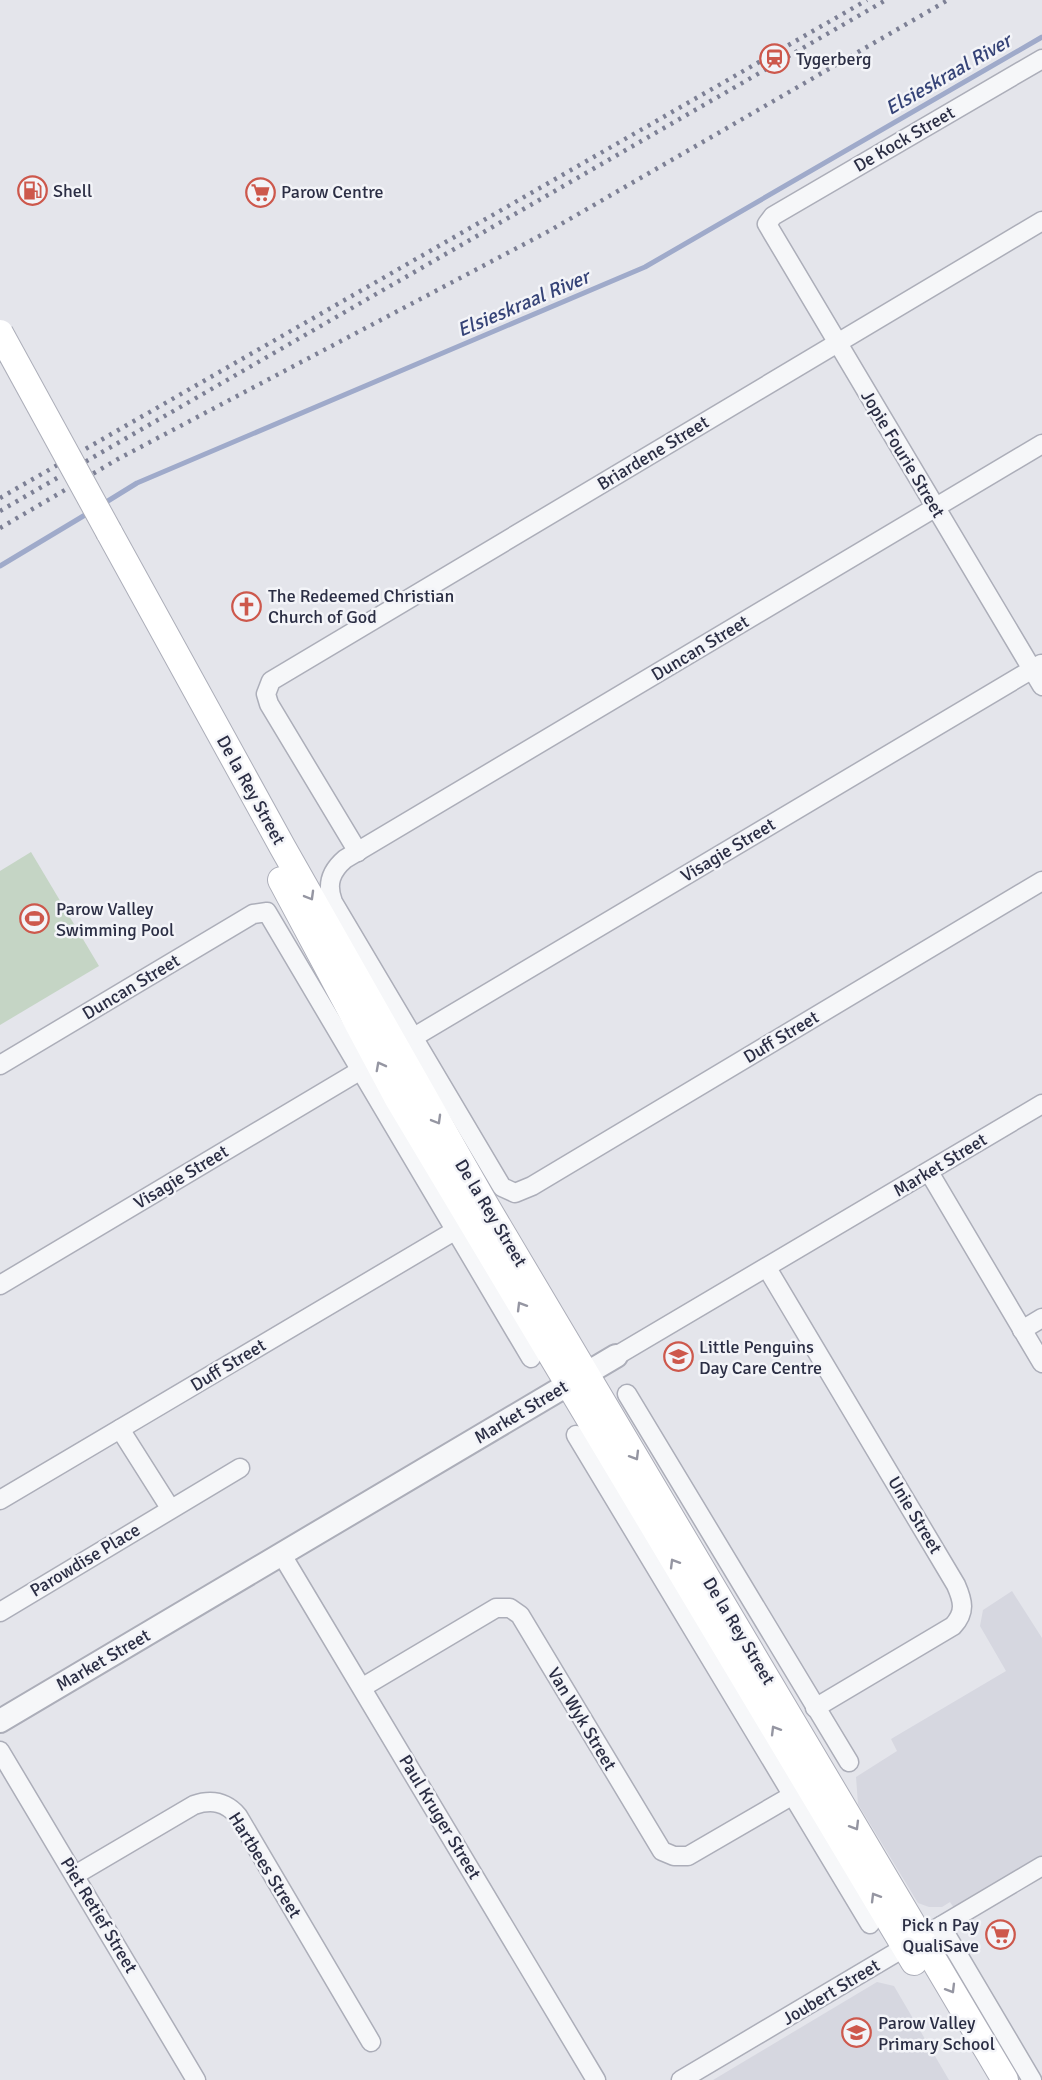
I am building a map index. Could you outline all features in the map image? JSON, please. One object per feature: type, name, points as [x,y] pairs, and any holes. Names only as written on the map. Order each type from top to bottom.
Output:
[{"type":"main road","name":"De la Rey Street","points":[[0,333],[248,818],[398,1099],[577,1379],[923,1937],[1005,2080]]},
{"type":"main road","name":"De la Rey Street","points":[[0,366],[102,535]]},
{"type":"main road","name":"De la Rey Street","points":[[923,1937],[985,2080]]},
{"type":"street","name":"De Kock Street","points":[[768,221],[1042,59]]},
{"type":"street","name":"Jopie Fourie Street","points":[[768,221],[769,228],[836,344],[936,508],[1037,666],[1042,686]]},
{"type":"street","name":"Briardene Street","points":[[358,852],[269,704],[267,688],[274,680],[1042,221]]},
{"type":"street","name":"Duncan Street","points":[[358,852],[1042,444]]},
{"type":"street","name":"Visagie Street","points":[[414,1037],[1037,666]]},
{"type":"street","name":"De la Rey Street","points":[[358,852],[334,871],[330,883],[330,895],[502,1187],[511,1193],[520,1192]]},
{"type":"street","name":"Duff Street","points":[[520,1192],[1042,881]]},
{"type":"street","name":"Duncan Street","points":[[0,1065],[252,914],[263,912],[270,915],[361,1070]]},
{"type":"street","name":"Visagie Street","points":[[0,1285],[361,1070]]},
{"type":"street","points":[[361,1070],[531,1358]]},
{"type":"street","name":"Market Street","points":[[0,1721],[1042,1104]]},
{"type":"street","points":[[929,1172],[1042,1363]]},
{"type":"street","name":"Duff Street","points":[[0,1500],[456,1230]]},
{"type":"street","name":"Unie Street","points":[[767,1268],[956,1585],[963,1609],[961,1618],[953,1626],[814,1708]]},
{"type":"street","points":[[1022,1329],[1042,1318]]},
{"type":"street","name":"De la Rey Street","points":[[627,1394],[814,1708],[849,1762]]},
{"type":"street","points":[[120,1430],[170,1508]]},
{"type":"street","points":[[576,1435],[870,1924]]},
{"type":"street","name":"Parowdise Place","points":[[0,1612],[240,1468]]},
{"type":"street","name":"Paul Kruger Street","points":[[282,1555],[596,2080]]},
{"type":"street","name":"Van Wyk Street","points":[[363,1687],[496,1608],[510,1608],[520,1615],[662,1851],[674,1856],[688,1856],[793,1795]]},
{"type":"street","name":"Piet Retief Street","points":[[0,1751],[196,2080]]},
{"type":"street","name":"Hartbees Street","points":[[75,1875],[194,1805],[211,1802],[226,1806],[238,1816],[371,2042]]},
{"type":"street","name":"Joubert Street","points":[[681,2080],[1042,1866]]},
{"type":"street","name":"De la Rey Street","points":[[923,1937],[1032,2080]]},
{"type":"shaded area","points":[[1012,1591],[1042,1638],[1042,1856],[954,1908],[950,1902],[942,1907],[929,1907],[918,1903],[858,1804],[856,1777],[897,1751],[891,1739],[1006,1671],[980,1626],[983,1610]]},
{"type":"shaded area","name":"Parow Valley Primary School","points":[[877,1982],[894,1986],[949,2080],[713,2080]]},
{"type":"green space","name":"Parow Valley Swimming Pool","points":[[31,852],[99,966],[0,1025],[0,871]]},
{"type":"waterway","name":"Elsieskraal River","points":[[103,504],[137,483],[645,267],[1042,37]]},
{"type":"waterway","name":"Elsieskraal River","points":[[0,566],[90,512]]},
{"type":"railway","points":[[0,498],[867,0]]},
{"type":"railway","points":[[0,511],[886,0]]},
{"type":"railway","points":[[0,528],[118,459],[549,231],[948,0]]},
{"type":"place","name":"Tygerberg","points":[[775,59]]},
{"type":"place","name":"Shell","points":[[32,191]]},
{"type":"place","name":"Parow Centre","points":[[260,192]]},
{"type":"place","name":"The Redeemed Christian Church of God","points":[[247,606]]},
{"type":"place","name":"Parow Valley Swimming Pool","points":[[35,919]]},
{"type":"place","name":"Little Penguins Day Care Centre","points":[[678,1357]]},
{"type":"place","name":"Pick n Pay QualiSave","points":[[1000,1935]]},
{"type":"place","name":"Parow Valley Primary School","points":[[857,2033]]}]
